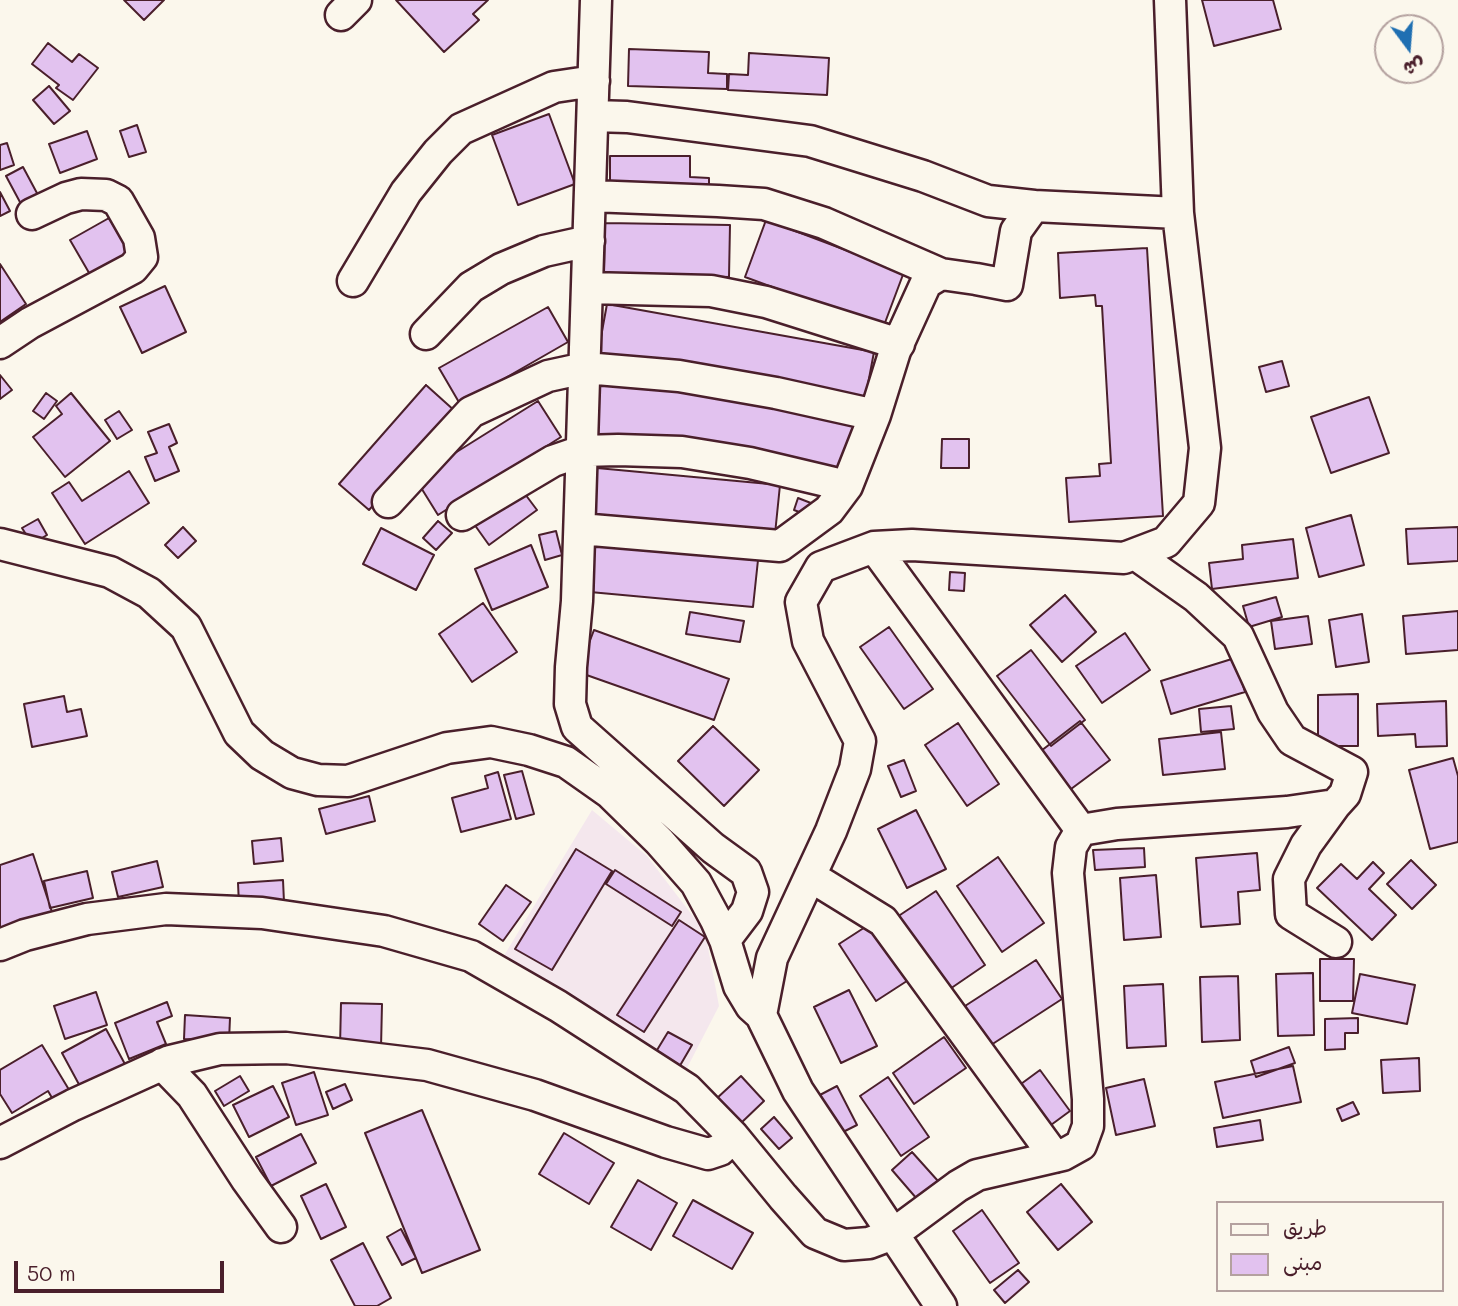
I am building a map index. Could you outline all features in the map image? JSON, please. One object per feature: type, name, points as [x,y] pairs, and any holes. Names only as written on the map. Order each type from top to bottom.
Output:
[{"type":"street","points":[[596,0],[580,529],[570,704],[577,727],[713,848],[746,872],[753,892],[747,911],[724,940]]},
{"type":"street","points":[[761,1015],[772,958],[831,831],[856,769],[860,741],[808,640],[801,602],[821,567],[874,547],[912,545],[1124,558],[1166,542],[1199,503],[1205,448],[1178,213],[1170,0]]},
{"type":"street","points":[[353,281],[406,192],[438,152],[461,129],[554,87],[594,81]]},
{"type":"street","points":[[593,116],[627,117],[810,141],[923,176],[988,201],[1178,213]]},
{"type":"street","points":[[0,343],[30,323],[133,268],[142,257],[139,238],[118,201],[106,195],[81,194],[65,198],[32,214]]},
{"type":"street","points":[[591,196],[764,204],[824,223],[941,274],[1007,285],[1016,231],[1034,206]]},
{"type":"street","points":[[426,334],[471,287],[501,269],[544,251],[589,241]]},
{"type":"street","points":[[580,529],[780,546],[830,510],[847,486],[875,415],[898,344],[926,284],[941,274]]},
{"type":"street","points":[[588,288],[711,291],[766,302],[898,344]]},
{"type":"street","points":[[388,502],[471,412],[548,376],[585,368],[679,376],[776,393],[875,415]]},
{"type":"street","points":[[461,514],[553,461],[582,451],[682,452],[750,463],[847,486]]},
{"type":"street","points":[[0,544],[110,572],[149,593],[186,627],[239,733],[262,755],[292,773],[318,780],[348,781],[447,748],[491,742],[566,762],[610,793],[696,883],[716,920],[739,986],[751,1006],[761,1015],[798,1091],[941,1306]]},
{"type":"street","points":[[874,547],[1081,830]]},
{"type":"street","points":[[1135,554],[1196,597],[1238,636],[1273,712],[1292,740],[1352,772],[1345,794],[1306,845],[1289,879],[1291,914],[1336,942]]},
{"type":"street","points":[[1081,830],[1117,824],[1287,812],[1335,805]]},
{"type":"street","points":[[0,945],[25,935],[87,919],[166,909],[262,913],[384,931],[471,956],[558,1006],[687,1089],[733,1136],[814,1233],[844,1245],[869,1243],[893,1234],[977,1175],[1063,1155],[1081,1145],[1088,1126],[1087,1099],[1068,873],[1071,847],[1081,830]]},
{"type":"street","points":[[810,876],[883,921],[1055,1157]]},
{"type":"street","points":[[0,1143],[73,1105],[170,1061],[220,1049],[286,1048],[427,1065],[535,1095],[666,1142],[708,1153],[720,1150],[733,1136]]},
{"type":"street","points":[[162,1064],[192,1095],[281,1227]]},
{"type":"shaded area","points":[[592,810],[647,856],[705,932],[719,1006],[687,1068],[502,959]]},
{"type":"building","points":[[124,0],[164,0],[144,20]]},
{"type":"building","points":[[396,0],[488,0],[473,14],[479,20],[444,52]]},
{"type":"building","points":[[1202,0],[1273,0],[1281,29],[1214,46]]},
{"type":"building","points":[[48,43],[72,62],[79,54],[98,68],[73,100],[56,88],[59,85],[32,64]]},
{"type":"building","points":[[629,49],[709,52],[708,73],[727,74],[727,89],[628,86]]},
{"type":"building","points":[[749,53],[829,58],[827,95],[728,90],[729,74],[748,75]]},
{"type":"building","points":[[49,86],[70,111],[54,124],[33,100]]},
{"type":"building","points":[[549,114],[575,184],[518,205],[492,135]]},
{"type":"building","points":[[137,125],[146,152],[129,157],[120,131]]},
{"type":"building","points":[[87,131],[97,159],[60,173],[49,144]]},
{"type":"building","points":[[7,143],[14,165],[0,170],[0,145]]},
{"type":"building","points":[[610,156],[690,156],[690,177],[709,178],[709,193],[610,193]]},
{"type":"building","points":[[23,167],[38,195],[21,204],[6,176]]},
{"type":"building","points":[[0,192],[10,211],[0,216]]},
{"type":"building","points":[[109,218],[131,255],[92,278],[70,240]]},
{"type":"building","points":[[766,220],[904,272],[883,328],[745,277]]},
{"type":"building","points":[[605,223],[730,225],[729,277],[604,274]]},
{"type":"building","points":[[1147,248],[1163,516],[1069,522],[1066,478],[1100,476],[1099,464],[1111,463],[1102,306],[1096,306],[1095,295],[1060,298],[1058,253]]},
{"type":"building","points":[[0,264],[26,304],[0,322]]},
{"type":"building","points":[[165,286],[186,332],[142,353],[120,307]]},
{"type":"building","points":[[607,304],[874,352],[865,400],[598,353]]},
{"type":"building","points":[[548,307],[568,342],[460,404],[439,368]]},
{"type":"building","points":[[1282,361],[1289,386],[1266,392],[1259,367]]},
{"type":"building","points":[[0,375],[12,390],[0,399]]},
{"type":"building","points":[[597,383],[737,397],[856,425],[844,475],[731,447],[596,434]]},
{"type":"building","points":[[426,385],[456,412],[369,510],[339,484]]},
{"type":"building","points":[[46,393],[57,401],[44,419],[33,411]]},
{"type":"building","points":[[71,393],[110,441],[65,477],[33,437],[62,414],[56,406]]},
{"type":"building","points":[[1369,397],[1389,453],[1331,473],[1311,417]]},
{"type":"building","points":[[538,401],[561,437],[438,515],[415,478]]},
{"type":"building","points":[[119,411],[132,430],[117,439],[105,420]]},
{"type":"building","points":[[169,424],[177,443],[169,447],[179,471],[155,481],[145,457],[157,453],[148,432]]},
{"type":"building","points":[[942,439],[969,439],[969,468],[941,468]]},
{"type":"building","points":[[597,468],[780,485],[775,534],[593,517]]},
{"type":"building","points":[[129,471],[149,503],[85,544],[52,493],[69,482],[82,501]]},
{"type":"building","points":[[522,490],[537,510],[489,545],[474,524]]},
{"type":"building","points":[[798,498],[816,505],[812,517],[794,510]]},
{"type":"building","points":[[1351,515],[1364,565],[1319,577],[1306,528]]},
{"type":"building","points":[[38,519],[47,535],[32,544],[22,528]]},
{"type":"building","points":[[438,521],[452,533],[436,550],[423,538]]},
{"type":"building","points":[[183,527],[196,541],[178,558],[165,545]]},
{"type":"building","points":[[1458,527],[1458,561],[1408,564],[1406,529]]},
{"type":"building","points":[[381,528],[434,555],[416,590],[363,564]]},
{"type":"building","points":[[556,531],[562,555],[545,560],[539,535]]},
{"type":"building","points":[[1293,539],[1298,578],[1212,589],[1209,563],[1243,559],[1242,545]]},
{"type":"building","points":[[595,544],[758,560],[753,607],[590,592]]},
{"type":"building","points":[[531,545],[548,587],[492,610],[475,569]]},
{"type":"building","points":[[950,572],[965,573],[964,591],[949,590]]},
{"type":"building","points":[[1065,595],[1096,632],[1062,662],[1030,625]]},
{"type":"building","points":[[1276,597],[1282,617],[1249,627],[1243,606]]},
{"type":"building","points":[[483,603],[517,652],[472,682],[439,634]]},
{"type":"building","points":[[1458,611],[1458,650],[1406,654],[1403,616]]},
{"type":"building","points":[[690,612],[744,621],[740,642],[686,634]]},
{"type":"building","points":[[1362,614],[1369,662],[1336,667],[1329,620]]},
{"type":"building","points":[[1308,616],[1312,644],[1275,649],[1271,621]]},
{"type":"building","points":[[889,627],[933,689],[904,709],[860,647]]},
{"type":"building","points":[[594,630],[729,679],[714,720],[578,672]]},
{"type":"building","points":[[1125,633],[1150,670],[1102,703],[1076,666]]},
{"type":"building","points":[[1031,650],[1085,720],[1051,746],[997,676]]},
{"type":"building","points":[[1235,658],[1245,692],[1171,714],[1161,681]]},
{"type":"building","points":[[1358,694],[1358,746],[1318,746],[1318,695]]},
{"type":"building","points":[[64,696],[67,712],[81,709],[87,736],[32,747],[24,704]]},
{"type":"building","points":[[1446,701],[1447,746],[1416,747],[1415,734],[1378,736],[1377,704]]},
{"type":"building","points":[[1231,706],[1234,729],[1201,732],[1199,709]]},
{"type":"building","points":[[1080,721],[1110,760],[1067,792],[1037,754]]},
{"type":"building","points":[[958,723],[999,784],[967,806],[925,745]]},
{"type":"building","points":[[713,726],[759,770],[724,806],[678,761]]},
{"type":"building","points":[[1221,732],[1225,769],[1163,775],[1159,739]]},
{"type":"building","points":[[1453,758],[1458,776],[1458,842],[1430,849],[1409,770]]},
{"type":"building","points":[[904,760],[916,791],[901,797],[888,766]]},
{"type":"building","points":[[522,771],[534,814],[516,819],[504,775]]},
{"type":"building","points":[[498,772],[511,819],[461,832],[452,798],[488,788],[485,776]]},
{"type":"building","points":[[369,796],[375,821],[326,834],[319,809]]},
{"type":"building","points":[[916,810],[946,869],[907,888],[878,829]]},
{"type":"building","points":[[281,838],[283,861],[254,864],[252,841]]},
{"type":"building","points":[[1144,848],[1145,867],[1095,870],[1093,850]]},
{"type":"building","points":[[576,849],[612,871],[552,970],[515,949]]},
{"type":"building","points":[[1257,853],[1260,890],[1238,892],[1240,924],[1201,927],[1196,858]]},
{"type":"building","points":[[33,854],[52,912],[0,929],[0,865]]},
{"type":"building","points":[[998,857],[1044,923],[1002,952],[957,886]]},
{"type":"building","points":[[1411,860],[1436,885],[1412,909],[1387,884]]},
{"type":"building","points":[[157,861],[163,887],[118,897],[112,872]]},
{"type":"building","points":[[1373,862],[1384,873],[1369,889],[1396,915],[1372,940],[1317,888],[1341,864],[1357,879]]},
{"type":"building","points":[[615,870],[681,912],[672,926],[606,884]]},
{"type":"building","points":[[87,871],[93,898],[50,908],[44,881]]},
{"type":"building","points":[[1156,875],[1161,937],[1124,940],[1120,878]]},
{"type":"building","points":[[283,880],[284,902],[239,905],[238,883]]},
{"type":"building","points":[[506,885],[531,902],[503,941],[479,924]]},
{"type":"building","points":[[936,891],[985,965],[947,991],[897,917]]},
{"type":"building","points":[[679,920],[705,937],[644,1032],[617,1015]]},
{"type":"building","points":[[873,922],[910,979],[876,1001],[839,944]]},
{"type":"building","points":[[1320,959],[1354,959],[1353,1001],[1320,1001]]},
{"type":"building","points":[[1036,960],[1062,999],[991,1045],[965,1006]]},
{"type":"building","points":[[1313,973],[1314,1035],[1278,1036],[1276,974]]},
{"type":"building","points":[[1360,974],[1415,985],[1407,1024],[1352,1013]]},
{"type":"building","points":[[1238,976],[1240,1040],[1202,1042],[1200,977]]},
{"type":"building","points":[[1163,984],[1166,1046],[1127,1048],[1124,986]]},
{"type":"building","points":[[849,990],[877,1046],[841,1063],[814,1007]]},
{"type":"building","points":[[96,992],[107,1025],[65,1039],[54,1006]]},
{"type":"building","points":[[167,1002],[172,1016],[157,1022],[166,1044],[129,1059],[115,1023]]},
{"type":"building","points":[[341,1003],[382,1004],[381,1048],[340,1047]]},
{"type":"building","points":[[185,1015],[230,1018],[229,1041],[184,1039]]},
{"type":"building","points":[[1358,1018],[1358,1033],[1345,1033],[1345,1049],[1325,1050],[1325,1019]]},
{"type":"building","points":[[106,1029],[126,1066],[82,1090],[62,1053]]},
{"type":"building","points":[[668,1032],[692,1045],[678,1069],[654,1055]]},
{"type":"building","points":[[944,1037],[966,1068],[914,1104],[893,1073]]},
{"type":"building","points":[[42,1045],[71,1093],[55,1103],[48,1091],[12,1113],[0,1094],[0,1070]]},
{"type":"building","points":[[1289,1047],[1295,1063],[1256,1077],[1251,1061]]},
{"type":"building","points":[[1419,1058],[1420,1091],[1383,1093],[1381,1060]]},
{"type":"building","points":[[1293,1066],[1301,1102],[1223,1118],[1215,1082]]},
{"type":"building","points":[[1040,1070],[1070,1111],[1036,1136],[1006,1095]]},
{"type":"building","points":[[314,1072],[328,1115],[296,1125],[282,1083]]},
{"type":"building","points":[[240,1076],[249,1091],[224,1106],[215,1091]]},
{"type":"building","points":[[741,1076],[764,1101],[740,1124],[716,1099]]},
{"type":"building","points":[[888,1077],[929,1137],[901,1156],[860,1096]]},
{"type":"building","points":[[1144,1079],[1155,1126],[1116,1135],[1106,1088]]},
{"type":"building","points":[[345,1084],[352,1100],[333,1109],[326,1092]]},
{"type":"building","points":[[273,1086],[289,1117],[249,1137],[233,1105]]},
{"type":"building","points":[[837,1086],[857,1125],[837,1135],[818,1096]]},
{"type":"building","points":[[1353,1102],[1359,1114],[1342,1121],[1337,1109]]},
{"type":"building","points":[[422,1110],[480,1250],[422,1273],[365,1133]]},
{"type":"building","points":[[774,1117],[792,1138],[779,1149],[761,1129]]},
{"type":"building","points":[[1260,1120],[1263,1140],[1217,1147],[1214,1128]]},
{"type":"building","points":[[564,1133],[614,1163],[589,1204],[539,1174]]},
{"type":"building","points":[[301,1134],[316,1163],[271,1186],[256,1157]]},
{"type":"building","points":[[912,1152],[938,1181],[917,1199],[892,1170]]},
{"type":"building","points":[[638,1180],[677,1203],[651,1250],[611,1227]]},
{"type":"building","points":[[326,1184],[346,1227],[321,1239],[301,1196]]},
{"type":"building","points":[[1061,1184],[1092,1222],[1058,1250],[1027,1212]]},
{"type":"building","points":[[693,1200],[753,1233],[732,1269],[673,1236]]},
{"type":"building","points":[[982,1210],[1019,1263],[990,1283],[953,1231]]},
{"type":"building","points":[[401,1229],[416,1258],[402,1265],[387,1237]]},
{"type":"building","points":[[363,1243],[391,1298],[377,1306],[355,1306],[331,1260]]},
{"type":"building","points":[[1018,1270],[1029,1282],[1005,1303],[994,1290]]}]
